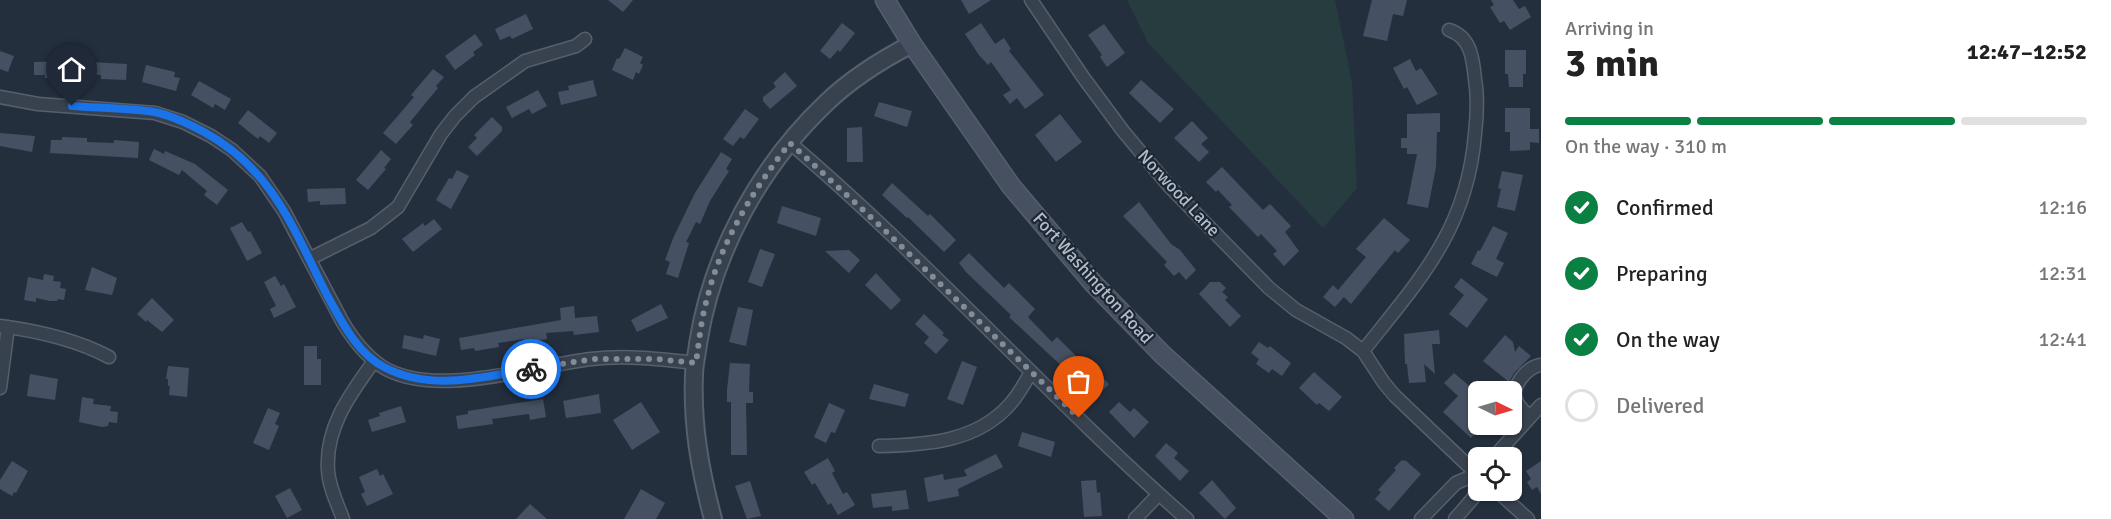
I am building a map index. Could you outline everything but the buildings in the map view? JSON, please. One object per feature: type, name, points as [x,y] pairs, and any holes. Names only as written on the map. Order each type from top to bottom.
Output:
[{"type":"main road","name":"Fort Washington Road","points":[[885,0],[912,44],[1011,186],[1093,283],[1162,354],[1344,519]]},
{"type":"street","name":"Norwood Lane","points":[[1031,0],[1096,95],[1169,186],[1269,288],[1296,310],[1346,338],[1363,351]]},
{"type":"street","points":[[1449,30],[1463,37],[1467,44],[1473,58],[1477,90],[1473,158],[1466,189],[1457,217],[1429,266],[1363,351],[1383,383],[1395,396],[1468,464]]},
{"type":"street","points":[[309,259],[371,228],[394,212],[427,162],[441,134],[474,97],[525,61],[576,46],[585,39]]},
{"type":"street","points":[[713,519],[700,471],[694,415],[696,363],[707,296],[721,259],[756,189],[790,143],[826,103],[848,84],[873,66],[912,44]]},
{"type":"street","points":[[0,97],[38,104],[154,112],[196,128],[232,150],[260,176],[284,211],[342,321],[361,349],[383,367],[404,375],[444,382],[593,359],[657,359],[696,363]]},
{"type":"street","points":[[790,143],[875,221],[1187,519]]},
{"type":"street","points":[[0,387],[4,327],[51,335],[94,349],[109,357]]},
{"type":"street","points":[[343,519],[331,486],[328,469],[332,433],[345,403],[374,361]]},
{"type":"street","points":[[1530,417],[1516,401],[1514,393],[1527,371],[1541,365]]},
{"type":"street","points":[[879,446],[940,441],[976,431],[1010,405],[1031,372]]},
{"type":"street","points":[[1503,447],[1541,405]]},
{"type":"street","points":[[1421,519],[1456,483],[1468,478]]},
{"type":"street","points":[[1135,519],[1159,494]]},
{"type":"street","points":[[1455,519],[1471,501]]},
{"type":"street","points":[[1508,501],[1528,519]]},
{"type":"green space","points":[[1127,0],[1335,0],[1352,82],[1357,188],[1323,228],[1148,43]]},
{"type":"way so far","points":[[531,369],[593,359],[636,358],[696,363],[707,296],[721,259],[756,189],[790,143],[875,221],[1079,418]]},
{"type":"route","points":[[72,106],[154,112],[196,128],[232,150],[267,184],[284,211],[351,337],[361,349],[383,367],[426,381],[444,382],[531,369]]}]
